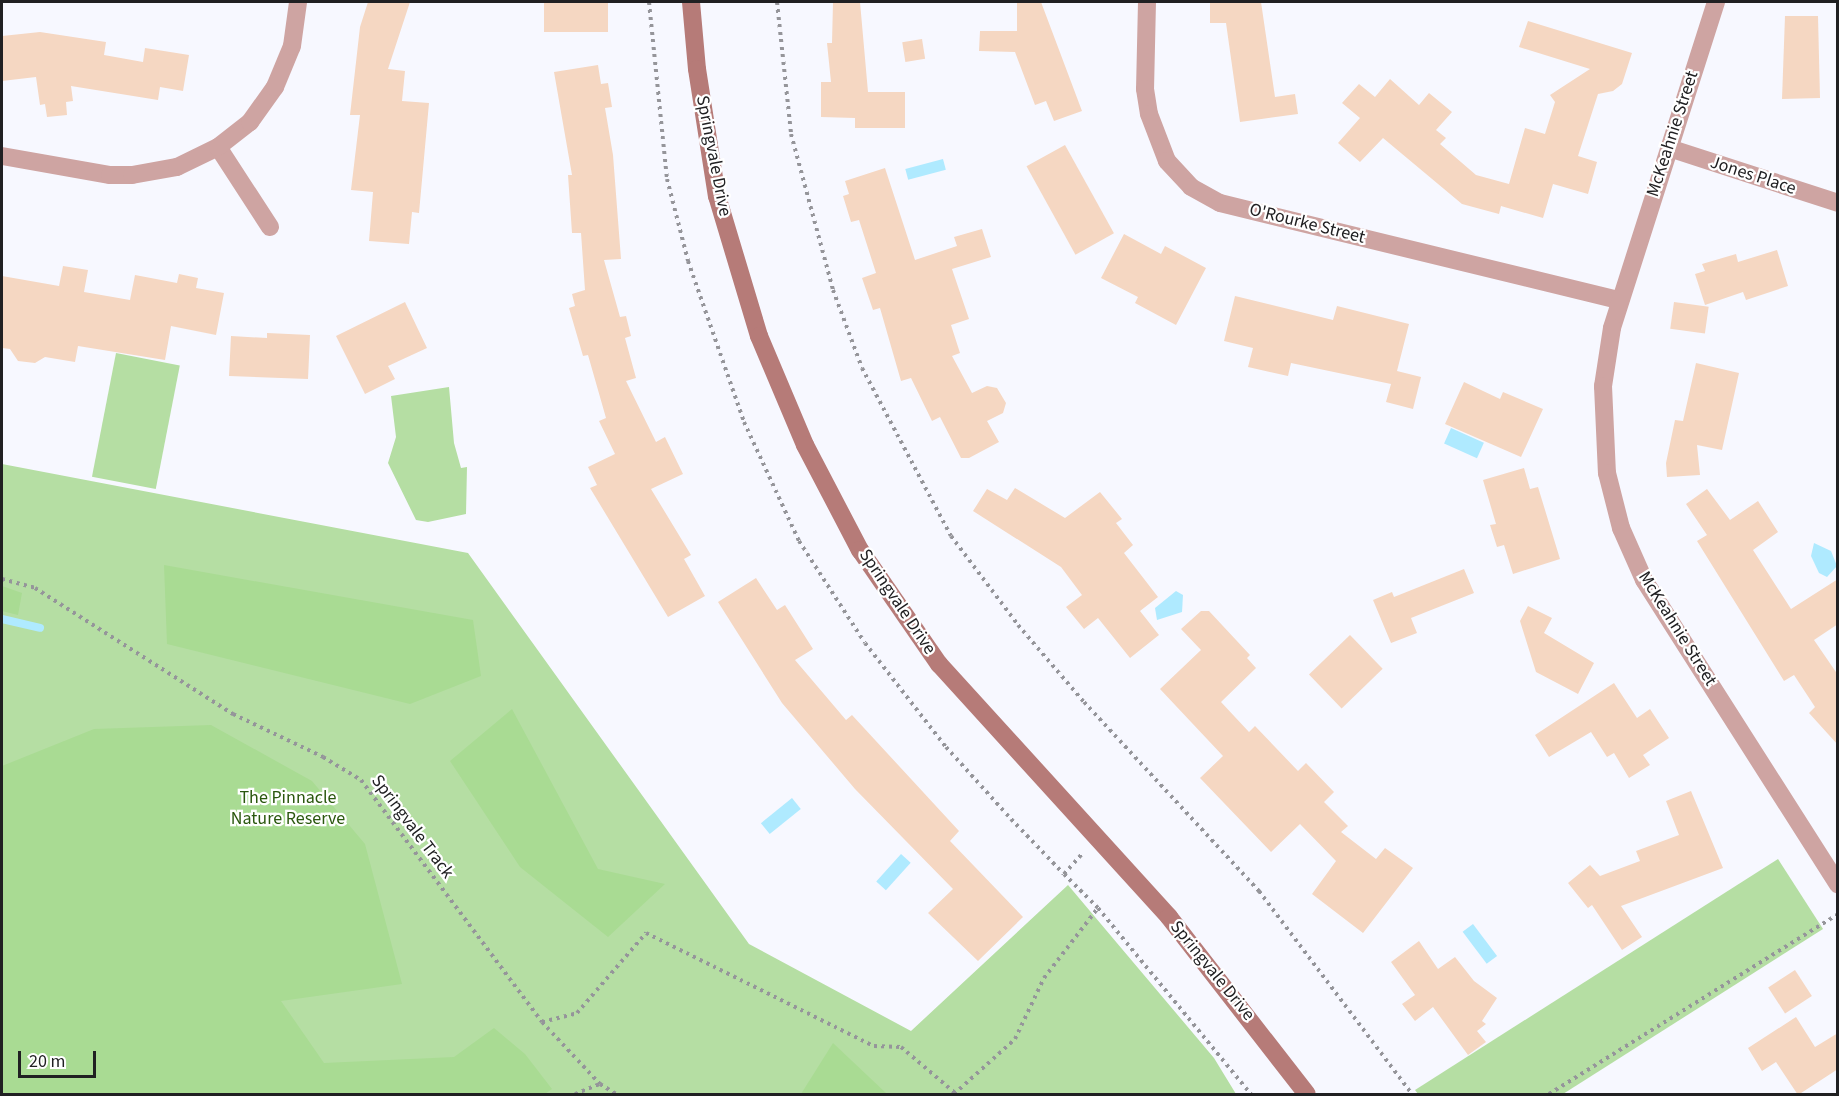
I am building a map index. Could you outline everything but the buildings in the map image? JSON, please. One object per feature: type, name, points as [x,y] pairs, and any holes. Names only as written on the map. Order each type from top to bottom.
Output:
[{"type":"main road","name":"Springvale Drive","points":[[691,2],[697,69],[717,196],[759,336],[804,445],[860,550],[939,664],[1169,917],[1307,1095]]},
{"type":"street","points":[[2,156],[110,175],[132,175],[177,167],[218,147],[250,122],[275,87],[292,46],[298,2]]},
{"type":"street","name":"O'Rourke Street","points":[[1147,2],[1145,89],[1149,114],[1167,161],[1191,187],[1220,203],[1619,300]]},
{"type":"street","name":"McKeahnie Street","points":[[1716,2],[1619,300],[1603,386],[1607,473],[1621,528],[1644,580],[1838,884]]},
{"type":"street","points":[[218,147],[270,227]]},
{"type":"street","name":"Jones Place","points":[[1669,148],[1838,203]]},
{"type":"path","points":[[777,2],[791,134],[833,290],[862,368],[951,536],[1017,625],[1084,702],[1259,891],[1412,1095]]},
{"type":"path","name":"Springvale Track","points":[[2,579],[35,588],[233,714],[323,757],[361,780],[542,1022],[600,1084],[616,1095]]},
{"type":"path","points":[[1064,874],[1098,908],[1251,1095]]},
{"type":"path","points":[[542,1022],[577,1012],[646,933],[874,1046],[901,1047],[954,1094],[1015,1040],[1044,978],[1098,908]]},
{"type":"path","points":[[1549,1095],[1838,914]]},
{"type":"path","points":[[575,1095],[600,1084]]},
{"type":"green space","points":[[116,353],[180,365],[156,489],[92,477]]},
{"type":"green space","points":[[449,387],[454,443],[461,468],[467,467],[466,514],[428,522],[416,520],[388,463],[396,437],[391,396]]},
{"type":"green space","name":"The Pinnacle Nature Reserve","points":[[2,464],[468,553],[749,944],[911,1031],[1068,885],[1214,1058],[1236,1094],[2,1094]]},
{"type":"green space","points":[[164,565],[473,620],[481,676],[410,704],[167,644]]},
{"type":"green space","points":[[2,586],[22,593],[18,615],[2,611]]},
{"type":"green space","points":[[512,709],[598,869],[665,884],[608,937],[520,867],[450,761]]},
{"type":"green space","points":[[211,725],[312,781],[365,844],[402,984],[281,1001],[324,1063],[454,1057],[494,1028],[525,1054],[552,1089],[545,1094],[2,1094],[2,766],[94,729]]},
{"type":"green space","points":[[1778,859],[1823,929],[1563,1094],[1418,1094],[1415,1090]]},
{"type":"green space","points":[[833,1043],[887,1094],[801,1094]]},
{"type":"water","points":[[943,159],[946,170],[908,180],[905,169]]},
{"type":"water","points":[[1451,428],[1484,443],[1477,458],[1444,444]]},
{"type":"water","points":[[1814,543],[1831,551],[1837,566],[1827,577],[1819,573],[1811,556]]},
{"type":"water","points":[[1176,591],[1183,595],[1182,612],[1157,620],[1155,608]]},
{"type":"water","points":[[792,798],[801,809],[770,834],[761,823]]},
{"type":"water","points":[[901,854],[911,863],[886,890],[876,881]]},
{"type":"water","points":[[1473,924],[1497,956],[1487,964],[1463,932]]},
{"type":"waterway","points":[[2,619],[40,628]]}]
